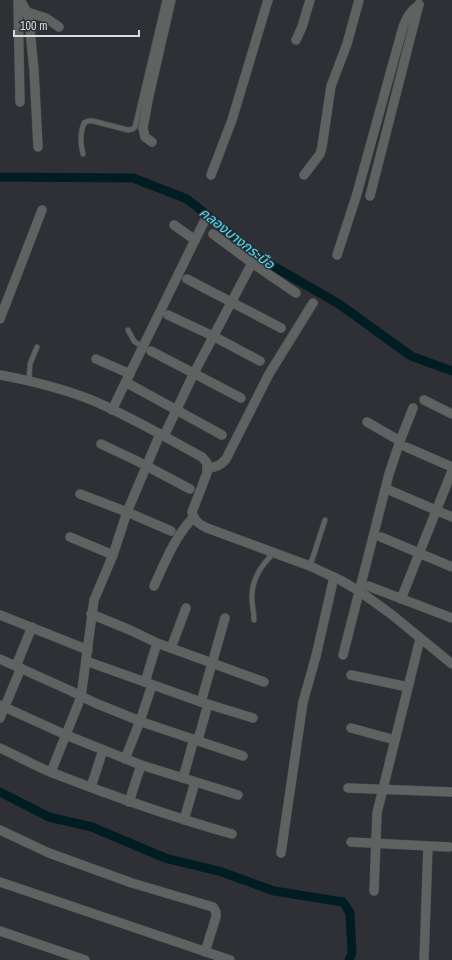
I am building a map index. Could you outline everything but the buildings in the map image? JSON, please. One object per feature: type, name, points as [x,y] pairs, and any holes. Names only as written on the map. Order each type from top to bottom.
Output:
[{"type":"street","points":[[19,0],[27,12],[30,30],[34,70],[38,147]]},
{"type":"street","points":[[19,0],[20,102]]},
{"type":"street","points":[[152,142],[145,137],[143,128],[171,0]]},
{"type":"street","points":[[211,175],[232,120],[268,0]]},
{"type":"street","points":[[296,40],[302,27],[310,0]]},
{"type":"street","points":[[304,175],[320,154],[331,86],[347,44],[359,0]]},
{"type":"street","points":[[370,196],[420,3]]},
{"type":"street","points":[[337,255],[356,197],[403,27],[407,15],[420,3]]},
{"type":"street","points":[[27,12],[46,18],[59,27]]},
{"type":"street","points":[[0,319],[42,210]]},
{"type":"street","points":[[112,410],[204,222]]},
{"type":"street","points":[[174,225],[195,240]]},
{"type":"street","points":[[213,234],[296,293]]},
{"type":"street","points":[[51,772],[82,697],[91,614],[94,600],[127,512],[162,435],[252,263]]},
{"type":"street","points":[[187,279],[281,328]]},
{"type":"street","points":[[208,468],[222,464],[226,459],[269,374],[313,303]]},
{"type":"street","points":[[168,315],[213,336],[260,361]]},
{"type":"street","points":[[151,351],[241,398]]},
{"type":"street","points":[[96,359],[130,374]]},
{"type":"street","points":[[0,375],[67,391],[112,410],[202,457],[206,460],[208,468],[192,510],[194,518],[199,524],[310,566],[334,577],[359,591],[391,614],[452,664]]},
{"type":"street","points":[[129,384],[222,435]]},
{"type":"street","points":[[424,400],[452,414]]},
{"type":"street","points":[[343,655],[378,513],[403,444],[413,408]]},
{"type":"street","points":[[367,422],[403,444],[452,467]]},
{"type":"street","points":[[101,444],[190,489]]},
{"type":"street","points":[[401,599],[452,471]]},
{"type":"street","points":[[389,490],[452,517]]},
{"type":"street","points":[[80,494],[171,531]]},
{"type":"street","points":[[154,586],[178,538],[188,523],[194,518]]},
{"type":"street","points":[[70,537],[112,555]]},
{"type":"street","points":[[381,537],[419,552],[452,568]]},
{"type":"street","points":[[281,853],[303,702],[316,656],[334,577]]},
{"type":"street","points":[[368,586],[452,618]]},
{"type":"street","points":[[171,648],[186,608]]},
{"type":"street","points":[[91,614],[157,643],[264,682]]},
{"type":"street","points":[[0,615],[88,650]]},
{"type":"street","points":[[183,778],[196,740],[212,664],[225,618]]},
{"type":"street","points":[[0,718],[32,627]]},
{"type":"street","points":[[374,891],[377,813],[420,639]]},
{"type":"street","points":[[125,759],[140,721],[157,643]]},
{"type":"street","points":[[0,659],[82,697],[140,721],[243,756]]},
{"type":"street","points":[[86,661],[204,703],[253,718]]},
{"type":"street","points":[[351,675],[408,687]]},
{"type":"street","points":[[3,706],[66,735],[125,759],[238,795]]},
{"type":"street","points":[[351,728],[395,740]]},
{"type":"street","points":[[0,748],[51,772],[129,802],[232,834]]},
{"type":"street","points":[[90,787],[104,750]]},
{"type":"street","points":[[129,802],[141,765]]},
{"type":"street","points":[[184,820],[195,782]]},
{"type":"street","points":[[348,788],[452,792]]},
{"type":"street","points":[[0,830],[49,853],[132,883],[213,907],[216,912],[216,917],[205,952]]},
{"type":"street","points":[[351,842],[449,847]]},
{"type":"street","points":[[424,960],[428,846]]},
{"type":"street","points":[[0,882],[230,960]]},
{"type":"street","points":[[0,931],[85,960]]},
{"type":"lane","points":[[83,154],[81,136],[84,122],[93,121],[128,130],[135,127],[165,0]]},
{"type":"lane","points":[[128,330],[134,341],[142,347]]},
{"type":"lane","points":[[29,381],[30,364],[37,347]]},
{"type":"lane","points":[[310,566],[325,520]]},
{"type":"lane","points":[[254,620],[252,594],[256,579],[261,566],[274,553]]},
{"type":"waterway","name":"คลองบางกระบือ","points":[[0,177],[133,178],[187,199],[266,262],[339,304],[411,356],[452,371]]},
{"type":"waterway","points":[[0,792],[49,817],[92,827],[165,858],[219,871],[274,891],[343,902],[350,913],[352,953],[349,960]]}]
